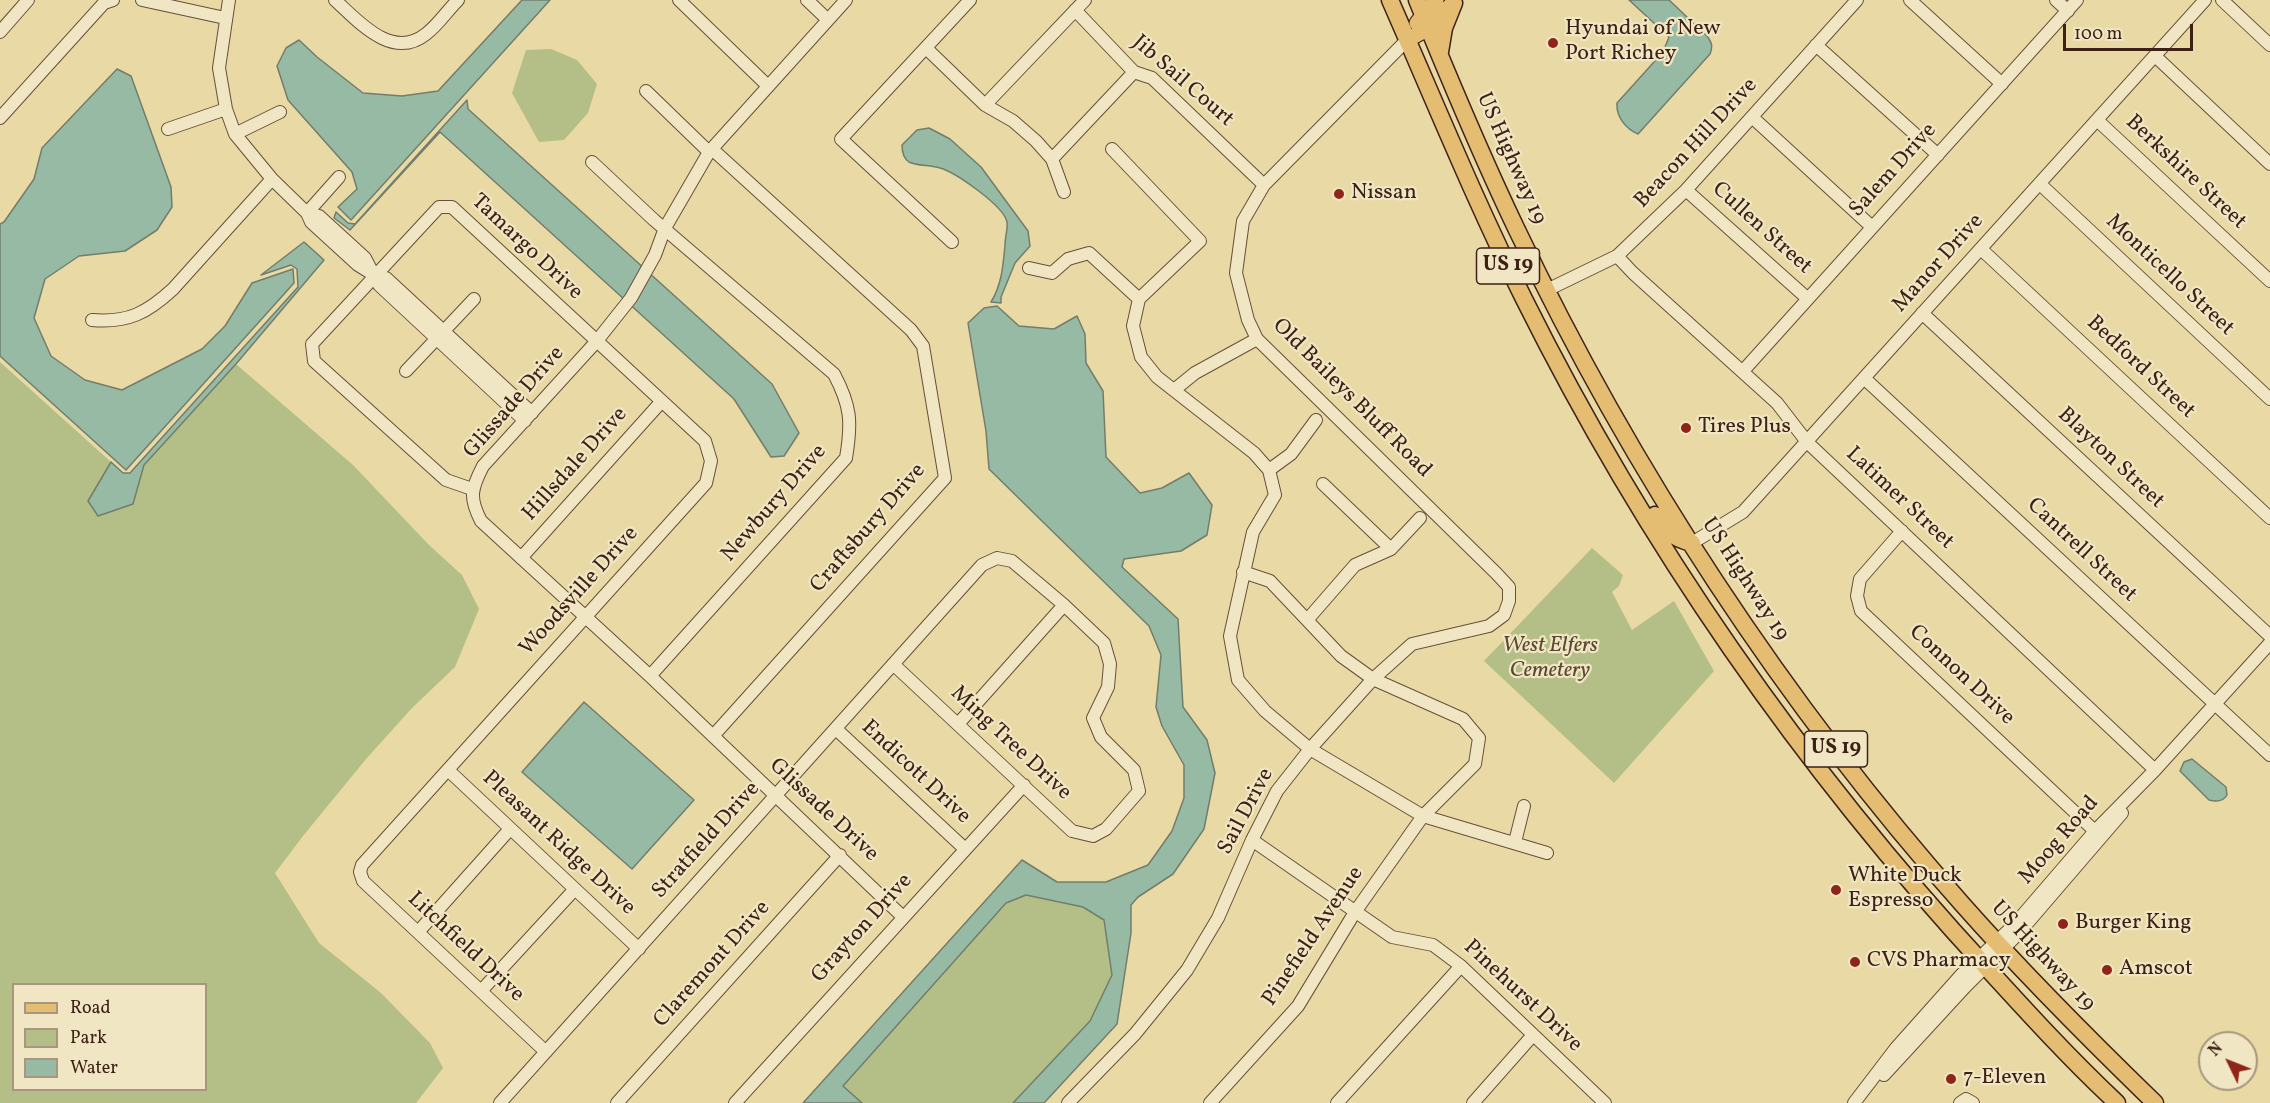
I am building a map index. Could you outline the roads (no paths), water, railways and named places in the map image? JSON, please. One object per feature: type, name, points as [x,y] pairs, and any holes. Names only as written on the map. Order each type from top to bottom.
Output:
[{"type":"highway","name":"US Highway 19","points":[[1390,0],[1464,174],[1514,279],[1604,447],[1672,560],[1745,668],[1821,771],[1901,870],[1982,963],[2067,1054],[2117,1103]]},
{"type":"highway","points":[[1440,56],[1444,28],[1455,1]]},
{"type":"highway","name":"US Highway 19","points":[[1423,14],[1516,229],[1547,290],[1616,418],[1692,543],[1776,669],[1880,806],[1999,946],[2054,1004],[2155,1103]]},
{"type":"highway","points":[[1604,447],[1629,476],[1662,527],[1675,537],[1692,543]]},
{"type":"highway","points":[[1672,560],[1687,559],[1695,567],[1763,663],[1776,669]]},
{"type":"main road","points":[[1407,40],[1423,14],[1436,0]]},
{"type":"main road","points":[[1423,14],[1455,1]]},
{"type":"street","points":[[0,32],[28,0]]},
{"type":"street","points":[[1,118],[104,3],[113,0]]},
{"type":"street","points":[[142,0],[225,18]]},
{"type":"street","points":[[229,0],[219,68],[226,110],[235,134],[272,179],[307,213],[311,222],[357,265],[374,275],[380,285],[440,335],[528,417]]},
{"type":"street","points":[[335,0],[375,36],[397,43],[425,35],[458,0]]},
{"type":"street","points":[[679,0],[768,86]]},
{"type":"street","points":[[807,0],[828,20]]},
{"type":"street","name":"Glissade Drive","points":[[846,0],[711,150],[665,228],[644,278],[619,315],[596,342],[483,466],[472,489],[473,506],[481,521],[650,676],[903,917]]},
{"type":"street","points":[[952,242],[841,139],[970,0]]},
{"type":"street","points":[[985,105],[1085,0]]},
{"type":"street","name":"Beacon Hill Drive","points":[[1547,290],[1617,256],[1686,190],[1857,0]]},
{"type":"street","points":[[1910,0],[2002,84]]},
{"type":"street","points":[[2056,0],[2068,11]]},
{"type":"street","name":"Salem Drive","points":[[1743,371],[2078,0]]},
{"type":"street","name":"Manor Drive","points":[[1692,543],[1743,512],[2205,0]]},
{"type":"street","points":[[2222,0],[2270,45]]},
{"type":"street","name":"Jib Sail Court","points":[[1075,10],[1134,72],[1152,78],[1264,185]]},
{"type":"street","name":"Old Baileys Bluff Road","points":[[1407,40],[1264,185],[1243,221],[1236,273],[1248,320],[1257,339],[1496,573],[1509,587],[1509,601]]},
{"type":"street","points":[[1816,45],[1938,155]]},
{"type":"street","points":[[926,48],[985,105],[1013,121],[1036,141],[1052,159],[1064,192]]},
{"type":"street","points":[[2155,56],[2270,164]]},
{"type":"street","points":[[1052,159],[1134,72]]},
{"type":"street","points":[[646,91],[711,150]]},
{"type":"street","points":[[168,129],[226,110]]},
{"type":"street","points":[[235,134],[280,112]]},
{"type":"street","points":[[1752,117],[1872,228]]},
{"type":"street","name":"Berkshire Street","points":[[2097,120],[2270,281]]},
{"type":"street","points":[[1112,149],[1200,241],[1138,299],[1133,326],[1142,357],[1157,377],[1254,453],[1269,470],[1275,495],[1253,532],[1230,636],[1239,680],[1265,711],[1310,749],[1422,816],[1547,853]]},
{"type":"street","name":"Craftsbury Drive","points":[[711,150],[911,330],[923,346],[945,477],[713,736]]},
{"type":"street","name":"Newbury Drive","points":[[592,162],[834,374],[847,398],[851,430],[846,458],[650,676]]},
{"type":"street","points":[[307,213],[339,177]]},
{"type":"street","points":[[92,320],[114,322],[155,306],[272,179]]},
{"type":"street","name":"Monticello Street","points":[[2040,184],[2270,399]]},
{"type":"street","name":"Cullen Street","points":[[1686,190],[1808,299]]},
{"type":"street","name":"Tamargo Drive","points":[[472,489],[446,480],[314,361],[312,344],[439,207],[452,207],[596,342]]},
{"type":"street","name":"Bedford Street","points":[[1981,249],[2270,518]]},
{"type":"street","points":[[1029,268],[1052,273],[1068,259],[1089,253],[1138,299]]},
{"type":"street","name":"Latimer Street","points":[[1617,256],[1777,403],[1807,442],[2155,770]]},
{"type":"street","points":[[406,371],[474,299]]},
{"type":"street","name":"Blayton Street","points":[[1922,313],[2270,636]]},
{"type":"street","points":[[1174,390],[1195,373],[1257,339]]},
{"type":"street","name":"Woodsville Drive","points":[[360,872],[362,865],[706,483],[711,461],[705,441],[596,342]]},
{"type":"street","name":"Cantrell Street","points":[[1864,378],[2270,755]]},
{"type":"street","name":"Hillsdale Drive","points":[[521,558],[662,401]]},
{"type":"street","points":[[1269,470],[1291,454],[1316,420]]},
{"type":"street","points":[[1323,484],[1391,549]]},
{"type":"street","points":[[1308,620],[1355,565],[1391,549],[1420,518]]},
{"type":"street","name":"Connon Drive","points":[[1902,531],[1860,579],[1857,596],[1861,611],[2098,835]]},
{"type":"street","name":"Stratfield Drive","points":[[506,1101],[546,1052],[982,565],[997,558],[1012,561],[1064,605]]},
{"type":"street","name":"Pinefield Avenue","points":[[1219,1100],[1298,1006],[1355,912],[1422,816],[1475,764],[1479,738],[1463,718],[1373,680],[1341,656],[1269,581],[1244,572]]},
{"type":"street","name":"Sail Drive","points":[[1068,1103],[1135,1034],[1187,970],[1218,918],[1252,840],[1277,791],[1310,749],[1373,680],[1412,644],[1489,626],[1504,615],[1509,601]]},
{"type":"street","points":[[958,724],[1064,605]]},
{"type":"street","name":"Ming Tree Drive","points":[[893,664],[1072,831],[1093,836],[1106,829],[1139,791],[1134,770],[1101,737],[1093,718],[1108,687],[1110,664],[1104,643],[1064,605]]},
{"type":"street","name":"Moog Road","points":[[1855,1103],[1896,1048],[1999,946],[2270,643]]},
{"type":"street","name":"Endicott Drive","points":[[836,729],[964,848]]},
{"type":"street","name":"Pleasant Ridge Drive","points":[[448,770],[639,949]]},
{"type":"street","name":"Grayton Drive","points":[[735,1103],[964,848],[1024,785]]},
{"type":"street","points":[[1515,842],[1524,806]]},
{"type":"street","points":[[419,932],[510,829]]},
{"type":"street","name":"Pinehurst Drive","points":[[1252,840],[1392,937],[1433,945],[1461,966],[1605,1103]]},
{"type":"street","name":"Claremont Drive","points":[[617,1103],[840,855]]},
{"type":"street","name":"Litchfield Drive","points":[[360,872],[363,881],[546,1052]]},
{"type":"street","points":[[481,991],[575,889]]},
{"type":"street","points":[[1337,1103],[1461,966]]},
{"type":"street","points":[[1473,1103],[1533,1035]]},
{"type":"street","points":[[1960,1103],[1966,1099],[1973,1103]]},
{"type":"water","points":[[522,0],[550,0],[351,220],[338,207],[357,189],[352,172],[288,100],[277,66],[286,48],[299,40],[363,93],[402,96],[438,91]]},
{"type":"water","points":[[1629,0],[1669,0],[1707,36],[1712,47],[1710,54],[1638,134],[1623,122],[1618,113],[1617,103],[1663,52],[1669,37]]},
{"type":"water","points":[[117,69],[131,76],[171,187],[172,207],[157,230],[125,251],[79,256],[45,279],[34,318],[51,356],[85,380],[122,390],[202,349],[225,326],[252,283],[293,269],[294,283],[126,470],[0,356],[0,224],[4,222],[34,179],[42,148]]},
{"type":"water","points":[[467,100],[468,109],[772,384],[799,433],[784,456],[771,457],[734,399],[440,132],[350,230],[334,218],[336,212],[348,223],[355,224]]},
{"type":"water","points":[[929,128],[950,139],[981,167],[1028,231],[1030,246],[1015,263],[1001,297],[1001,303],[991,302],[1001,275],[1007,222],[997,207],[978,190],[956,176],[940,168],[909,162],[905,158],[902,145],[917,130]]},
{"type":"water","points":[[304,242],[324,260],[236,364],[144,465],[133,504],[98,516],[88,501],[111,462],[123,473],[130,473],[298,287],[297,269],[291,265],[261,275]]},
{"type":"water","points":[[997,306],[1019,326],[1054,329],[1077,316],[1085,334],[1086,363],[1103,391],[1106,457],[1140,493],[1162,488],[1189,473],[1212,505],[1207,535],[1181,551],[1124,559],[1122,567],[1178,619],[1183,707],[1207,740],[1215,773],[1204,829],[1173,874],[1138,897],[1131,905],[1131,933],[1117,1024],[1044,1103],[1013,1103],[1090,1021],[1112,975],[1104,920],[1083,907],[1026,895],[1006,903],[843,1086],[862,1103],[803,1103],[1022,860],[1057,882],[1106,882],[1148,865],[1172,831],[1184,798],[1184,765],[1162,726],[1156,707],[1161,655],[1149,626],[989,469],[986,431],[968,323],[984,308]]},
{"type":"water","points":[[584,702],[694,800],[632,869],[522,772]]},
{"type":"water","points":[[2192,759],[2226,787],[2227,795],[2223,799],[2209,800],[2180,771],[2184,762]]},
{"type":"place","name":"Hyundai of New Port Richey","points":[[1553,43]]},
{"type":"place","name":"Nissan","points":[[1339,194]]},
{"type":"place","name":"Tires Plus","points":[[1686,428]]},
{"type":"place","name":"White Duck Espresso","points":[[1836,890]]},
{"type":"place","name":"Burger King","points":[[2063,924]]},
{"type":"place","name":"CVS Pharmacy","points":[[1855,962]]},
{"type":"place","name":"Amscot","points":[[2107,970]]},
{"type":"place","name":"7-Eleven","points":[[1951,1079]]},
{"type":"park label","name":"West Elfers Cemetery","points":[[1550,660]]}]
